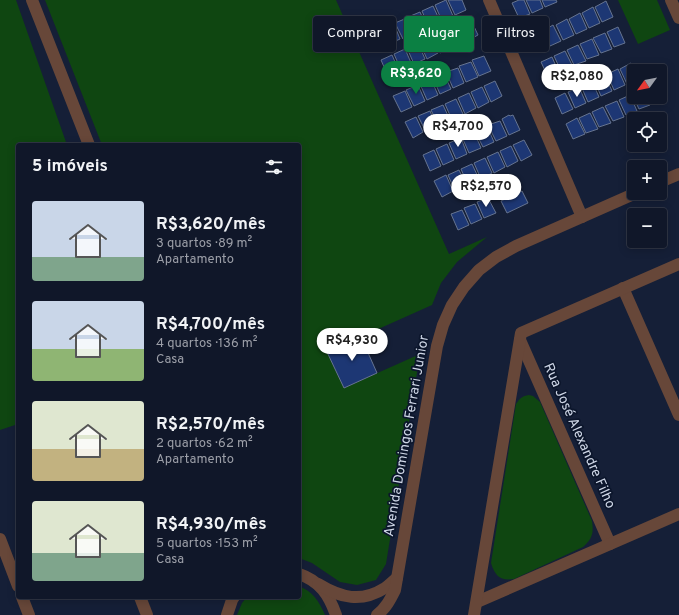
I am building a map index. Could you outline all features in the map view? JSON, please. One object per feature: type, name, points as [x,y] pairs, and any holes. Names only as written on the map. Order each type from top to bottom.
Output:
[{"type":"street","points":[[32,0],[88,143]]},
{"type":"street","points":[[489,0],[582,217]]},
{"type":"street","points":[[671,0],[679,18]]},
{"type":"street","points":[[667,179],[679,174]]},
{"type":"street","name":"Avenida Domingos Ferrari Junior","points":[[377,615],[382,612],[390,602],[395,590],[437,346],[443,325],[452,305],[464,287],[479,270],[496,257],[516,246],[627,197]]},
{"type":"street","points":[[474,615],[521,337],[624,288],[679,264]]},
{"type":"street","points":[[624,288],[674,392],[679,414]]},
{"type":"street","name":"Rua José Alexandre Filho","points":[[521,337],[610,544]]},
{"type":"street","points":[[477,602],[679,514]]},
{"type":"street","points":[[0,539],[16,581]]},
{"type":"street","points":[[301,575],[306,576],[331,592],[345,596],[359,597],[373,594],[386,587],[397,578]]},
{"type":"street","points":[[318,584],[329,598],[336,615]]},
{"type":"street","points":[[23,599],[29,615]]},
{"type":"street","points":[[141,599],[147,615]]},
{"type":"street","points":[[227,615],[233,599]]},
{"type":"green space","points":[[0,0],[16,0],[66,143],[16,143],[16,425],[0,430]]},
{"type":"green space","points":[[45,0],[336,0],[343,16],[313,16],[313,52],[359,52],[449,254],[487,237],[457,262],[441,283],[432,305],[327,352],[344,388],[420,354],[386,564],[376,580],[357,585],[340,582],[312,563],[301,559],[301,143],[101,143]]},
{"type":"green space","points":[[618,0],[657,0],[670,30],[638,44]]},
{"type":"green space","points":[[529,395],[533,396],[540,402],[592,521],[593,529],[590,538],[583,547],[514,579],[505,579],[496,574],[491,563],[516,404],[521,398]]},
{"type":"green space","points":[[301,587],[308,591],[315,598],[325,615],[237,615],[245,599],[301,599]]},
{"type":"building","points":[[446,0],[453,16],[440,16],[435,5]]},
{"type":"building","points":[[448,0],[462,0],[466,10],[455,15]]},
{"type":"building","points":[[519,0],[524,0],[530,14],[518,16],[512,3]]},
{"type":"building","points":[[526,0],[540,0],[543,8],[532,13]]},
{"type":"building","points":[[542,0],[556,0],[557,2],[545,7]]},
{"type":"building","points":[[606,1],[613,17],[602,22],[595,7]]},
{"type":"building","points":[[433,6],[438,16],[424,16],[422,11]]},
{"type":"building","points":[[593,7],[600,23],[589,28],[582,13]]},
{"type":"building","points":[[420,12],[422,16],[410,16]]},
{"type":"building","points":[[580,13],[587,29],[576,34],[569,19]]},
{"type":"building","points":[[404,19],[403,39],[396,25],[396,23]]},
{"type":"building","points":[[567,19],[574,35],[563,40],[556,25]]},
{"type":"building","points":[[553,25],[561,41],[550,46],[549,44],[549,27]]},
{"type":"building","points":[[474,26],[478,35],[474,37]]},
{"type":"building","points":[[618,27],[625,43],[614,47],[607,32]]},
{"type":"building","points":[[396,29],[400,39],[396,41]]},
{"type":"building","points":[[605,33],[612,49],[601,53],[593,38]]},
{"type":"building","points":[[592,39],[599,55],[587,59],[580,44]]},
{"type":"building","points":[[578,45],[586,61],[574,65],[567,50]]},
{"type":"building","points":[[404,49],[412,65],[401,70],[394,54]]},
{"type":"building","points":[[565,51],[573,67],[561,71],[554,56]]},
{"type":"building","points":[[409,52],[422,52],[425,59],[414,64]]},
{"type":"building","points":[[424,52],[438,52],[438,53],[427,59]]},
{"type":"building","points":[[392,55],[399,71],[388,76],[381,60]]},
{"type":"building","points":[[484,56],[491,71],[479,76],[472,60]]},
{"type":"building","points":[[552,57],[559,73],[548,77],[541,62]]},
{"type":"building","points":[[471,62],[478,77],[466,82],[459,66]]},
{"type":"building","points":[[627,65],[627,84],[620,69]]},
{"type":"building","points":[[458,68],[464,83],[453,88],[446,72]]},
{"type":"building","points":[[618,69],[625,85],[614,90],[607,74]]},
{"type":"building","points":[[444,74],[451,89],[440,94],[433,78]]},
{"type":"building","points":[[605,75],[612,91],[601,96],[594,80]]},
{"type":"building","points":[[431,79],[438,95],[427,100],[420,84]]},
{"type":"building","points":[[495,81],[502,96],[491,102],[484,86]]},
{"type":"building","points":[[592,81],[599,97],[588,102],[581,86]]},
{"type":"building","points":[[418,85],[425,101],[414,106],[406,90]]},
{"type":"building","points":[[482,87],[489,102],[478,108],[471,92]]},
{"type":"building","points":[[579,87],[586,103],[575,108],[568,92]]},
{"type":"building","points":[[405,91],[412,107],[401,112],[393,96]]},
{"type":"building","points":[[469,93],[476,108],[465,114],[458,98]]},
{"type":"building","points":[[565,93],[573,109],[562,114],[555,98]]},
{"type":"building","points":[[627,96],[627,104],[634,104],[637,111],[627,112],[626,115],[619,100]]},
{"type":"building","points":[[456,99],[463,114],[452,120],[445,104]]},
{"type":"building","points":[[617,101],[624,117],[613,121],[605,106]]},
{"type":"building","points":[[637,104],[650,104],[650,105],[639,109]]},
{"type":"building","points":[[443,105],[450,120],[439,126],[431,110]]},
{"type":"building","points":[[603,107],[611,123],[599,127],[592,112]]},
{"type":"building","points":[[430,111],[436,126],[426,132],[418,116]]},
{"type":"building","points":[[590,113],[598,129],[586,133],[579,118]]},
{"type":"building","points":[[509,115],[513,115],[520,130],[509,135],[502,119]]},
{"type":"building","points":[[416,117],[423,132],[413,138],[405,122]]},
{"type":"building","points":[[577,118],[585,134],[573,139],[566,124]]},
{"type":"building","points":[[500,121],[507,136],[496,141],[488,125]]},
{"type":"building","points":[[487,126],[494,142],[483,147],[475,131]]},
{"type":"building","points":[[474,132],[481,148],[469,153],[462,137]]},
{"type":"building","points":[[461,138],[467,154],[456,159],[449,143]]},
{"type":"building","points":[[524,140],[532,155],[521,161],[513,145]]},
{"type":"building","points":[[447,144],[454,160],[443,165],[436,149]]},
{"type":"building","points":[[511,146],[518,161],[507,167],[500,151]]},
{"type":"building","points":[[434,150],[441,166],[430,171],[423,155]]},
{"type":"building","points":[[498,152],[505,167],[494,173],[487,157]]},
{"type":"building","points":[[485,158],[492,173],[481,179],[474,163]]},
{"type":"building","points":[[472,164],[479,179],[468,185],[461,169]]},
{"type":"building","points":[[459,170],[466,185],[455,191],[448,175]]},
{"type":"building","points":[[446,175],[453,191],[442,197],[434,181]]},
{"type":"building","points":[[522,191],[528,203],[507,213],[501,201]]},
{"type":"building","points":[[488,198],[496,213],[484,218],[477,202]]},
{"type":"building","points":[[475,204],[482,219],[471,224],[464,208]]},
{"type":"building","points":[[462,210],[469,225],[458,230],[451,214]]},
{"type":"building","points":[[361,337],[377,373],[344,388],[327,352]]}]
